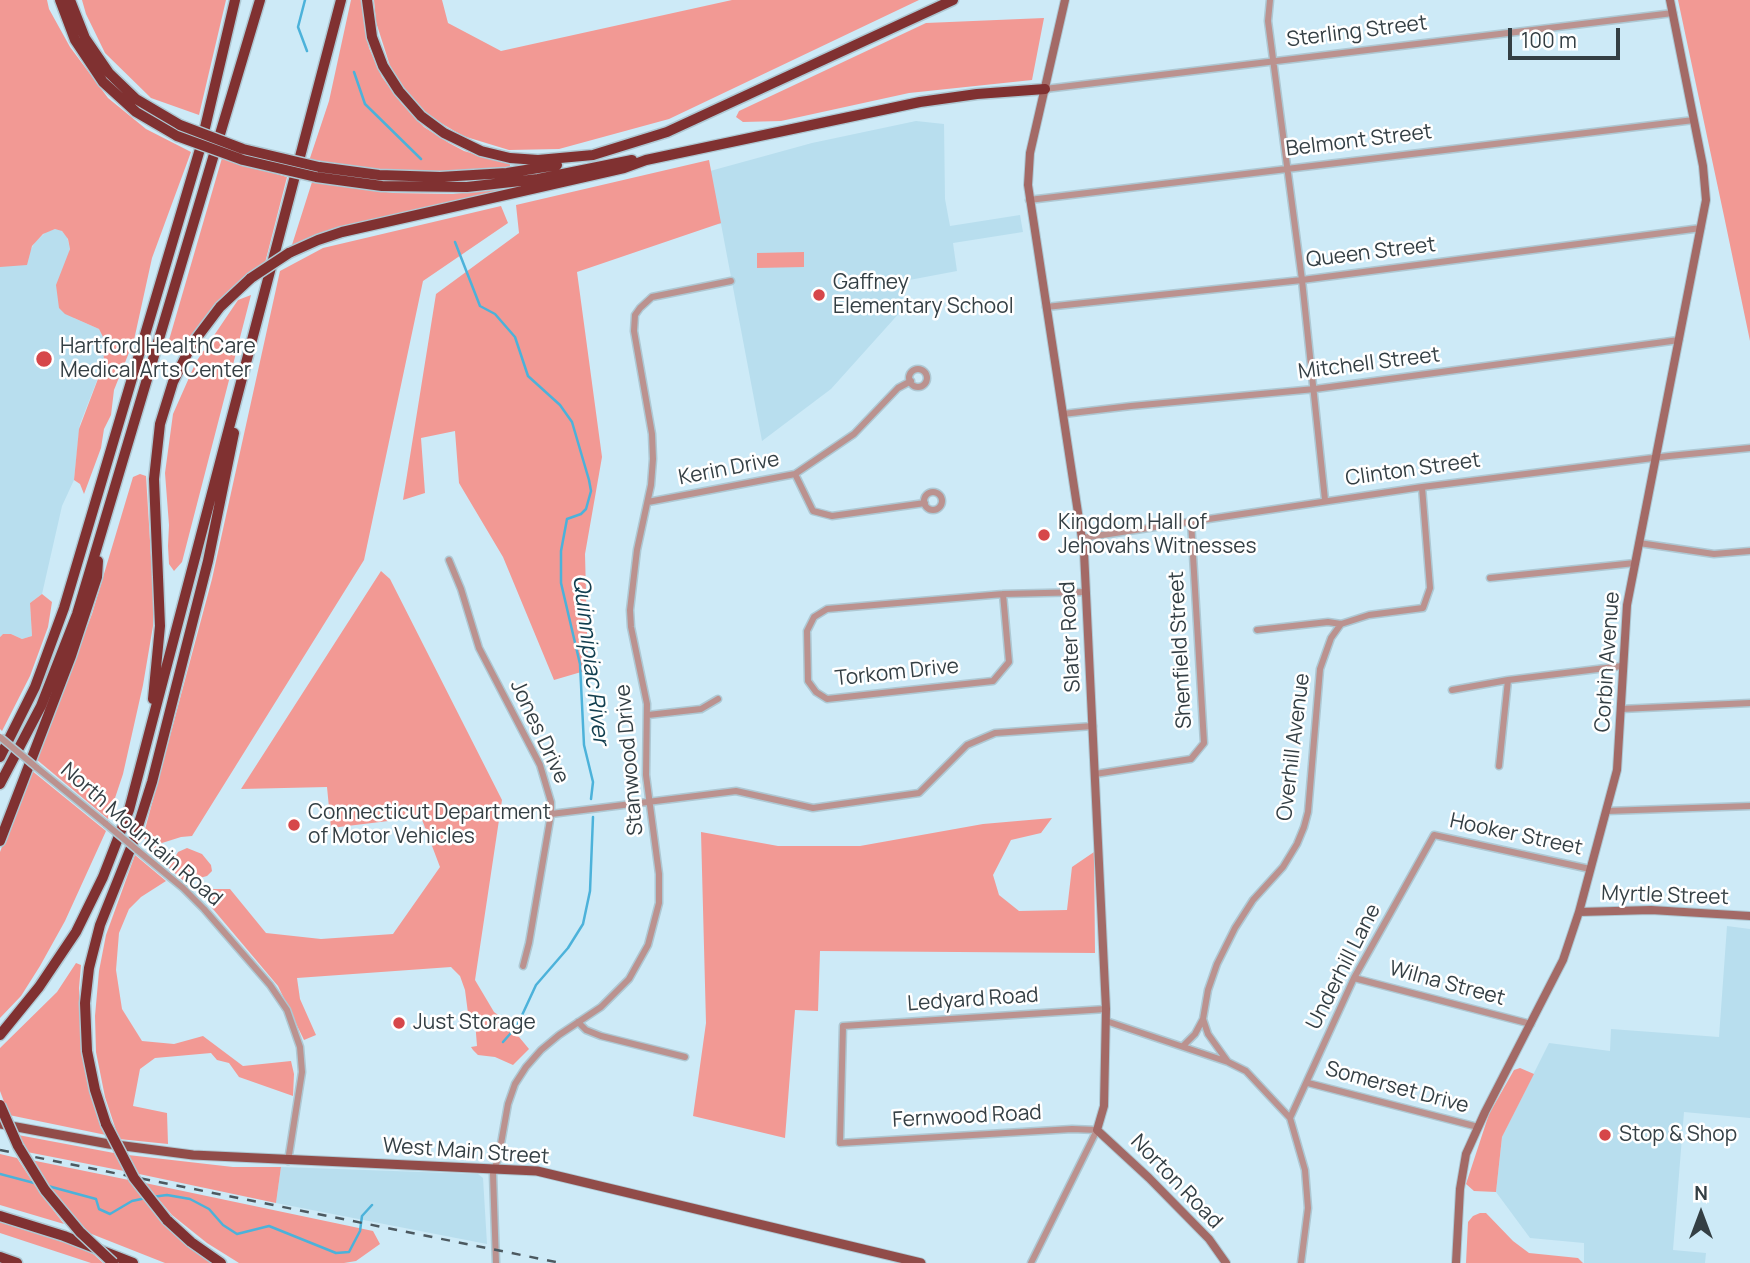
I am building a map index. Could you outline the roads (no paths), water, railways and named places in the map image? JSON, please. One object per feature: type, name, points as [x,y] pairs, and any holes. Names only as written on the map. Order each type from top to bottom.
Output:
[{"type":"highway","points":[[60,0],[75,40],[103,82],[136,112],[243,160],[398,187],[467,187],[524,181],[626,161],[646,160],[920,102],[1045,89]]},
{"type":"highway","points":[[70,0],[85,38],[109,73],[136,99],[178,130]]},
{"type":"highway","points":[[0,757],[35,687],[64,608],[200,149],[236,0]]},
{"type":"highway","points":[[0,784],[50,688],[68,642],[260,0]]},
{"type":"highway","points":[[0,1035],[28,1003],[56,964],[94,895],[129,810],[341,0]]},
{"type":"highway","points":[[367,0],[372,37],[386,72],[407,101],[437,129],[474,148],[510,158],[545,160],[593,155]]},
{"type":"highway","points":[[318,172],[405,177],[466,176],[549,167],[583,159],[642,141],[696,120],[953,0]]},
{"type":"highway","points":[[153,722],[160,626],[154,479],[160,424],[173,382],[192,344],[220,307],[251,278],[289,253],[317,240],[342,232],[630,167],[646,160]]},
{"type":"highway","points":[[221,1263],[191,1242],[167,1220],[134,1178],[106,1125],[93,1082],[86,1042],[85,1003],[89,968],[100,925],[132,845],[152,782],[213,542],[232,448],[236,404]]},
{"type":"highway","points":[[0,841],[81,627],[97,577],[98,547]]},
{"type":"highway","points":[[0,1105],[18,1146],[45,1189],[80,1232],[113,1263]]},
{"type":"highway","points":[[0,1216],[64,1236],[133,1263]]},
{"type":"highway","points":[[0,1257],[18,1263]]},
{"type":"main road","name":"Slater Road","points":[[1065,0],[1029,160],[1029,200],[1082,538],[1086,592],[1106,1021],[1104,1107],[1097,1130]]},
{"type":"main road","name":"Corbin Avenue","points":[[1456,1263],[1466,1154],[1563,960],[1579,912],[1617,770],[1627,605],[1701,228],[1706,189],[1670,0]]},
{"type":"main road","name":"Myrtle Street","points":[[1579,912],[1651,910],[1750,916]]},
{"type":"main road","name":"West Main Street","points":[[0,1124],[152,1150],[288,1161],[526,1169],[921,1263]]},
{"type":"main road","name":"Norton Road","points":[[1097,1130],[1113,1142],[1192,1221],[1227,1263]]},
{"type":"street","points":[[1270,0],[1268,21],[1272,60],[1302,280],[1325,500]]},
{"type":"street","name":"Sterling Street","points":[[1045,89],[1673,13]]},
{"type":"street","name":"Belmont Street","points":[[1029,200],[1694,120]]},
{"type":"street","name":"Queen Street","points":[[1046,307],[1302,280],[1701,228]]},
{"type":"street","name":"Stanwood Drive","points":[[496,1263],[494,1167],[499,1155],[509,1102],[520,1076],[541,1050],[601,1007],[622,988],[642,960],[653,931],[660,888],[646,775],[648,715],[630,610],[637,550],[648,502],[653,446],[634,331],[635,315],[652,298],[731,281]]},
{"type":"street","name":"Mitchell Street","points":[[1063,414],[1315,389],[1679,340]]},
{"type":"street","name":"Kerin Drive","points":[[648,502],[794,474],[854,434],[898,388],[911,382]]},
{"type":"street","name":"Clinton Street","points":[[1082,538],[1422,486],[1750,448]]},
{"type":"street","points":[[794,474],[813,512],[832,516],[925,503]]},
{"type":"street","points":[[1257,630],[1328,622],[1341,624],[1370,615],[1423,608],[1430,588],[1422,486]]},
{"type":"street","name":"Shenfield Street","points":[[1095,774],[1191,759],[1204,743],[1191,522]]},
{"type":"street","points":[[1639,543],[1714,554],[1750,551]]},
{"type":"street","name":"Jones Drive","points":[[449,560],[484,659],[545,778],[551,802],[523,966]]},
{"type":"street","points":[[1490,578],[1635,564]]},
{"type":"street","name":"Torkom Drive","points":[[1003,594],[1009,662],[993,681],[827,699],[816,692],[808,681],[807,631],[814,617],[827,609],[1003,594],[1086,592]]},
{"type":"street","name":"Overhill Avenue","points":[[1183,1046],[1195,1034],[1203,1019],[1208,990],[1223,952],[1254,900],[1283,866],[1304,827],[1308,811],[1320,669],[1331,638],[1341,624]]},
{"type":"street","points":[[1452,690],[1622,666]]},
{"type":"street","points":[[1499,766],[1508,680]]},
{"type":"street","points":[[648,715],[701,709],[718,699]]},
{"type":"street","points":[[1621,709],[1750,703]]},
{"type":"street","points":[[551,814],[736,790],[813,808],[919,793],[967,746],[995,733],[1093,726]]},
{"type":"street","name":"North Mountain Road","points":[[0,737],[183,888],[270,985],[287,1010],[300,1047],[302,1072],[288,1161]]},
{"type":"street","points":[[1607,811],[1750,806]]},
{"type":"street","name":"Hooker Street","points":[[1434,835],[1590,869]]},
{"type":"street","name":"Underhill Lane","points":[[1290,1118],[1354,978],[1434,835]]},
{"type":"street","name":"Wilna Street","points":[[1354,978],[1531,1024]]},
{"type":"street","name":"Ledyard Road","points":[[840,1143],[843,1026],[1105,1009]]},
{"type":"street","points":[[1203,1019],[1208,1034],[1228,1062]]},
{"type":"street","points":[[1106,1021],[1228,1062],[1246,1071],[1290,1118],[1305,1170],[1308,1208],[1301,1263]]},
{"type":"street","points":[[578,1022],[586,1030],[601,1036],[685,1057]]},
{"type":"street","name":"Somerset Drive","points":[[1308,1083],[1478,1127]]},
{"type":"street","name":"Fernwood Road","points":[[840,1143],[1072,1129],[1097,1130]]},
{"type":"street","name":"Slater Road","points":[[1031,1263],[1097,1130]]},
{"type":"waterway","name":"Quinnipiac River","points":[[305,0],[298,27],[307,51]]},
{"type":"waterway","name":"Quinnipiac River","points":[[354,72],[365,104],[421,159]]},
{"type":"waterway","name":"Quinnipiac River","points":[[455,242],[480,306],[495,314],[515,337],[528,376],[560,405],[572,422],[589,480],[591,491],[586,509],[567,519],[561,551],[561,583],[580,664],[584,745],[593,782],[591,799]]},
{"type":"waterway","name":"Quinnipiac River","points":[[503,1042],[517,1026],[536,985],[568,948],[583,924],[590,891],[593,817]]},
{"type":"waterway","name":"Quinnipiac River","points":[[0,1174],[38,1184]]},
{"type":"waterway","name":"Quinnipiac River","points":[[48,1186],[96,1199],[99,1209],[110,1214],[132,1201],[146,1198]]},
{"type":"waterway","name":"Quinnipiac River","points":[[152,1197],[167,1195],[190,1199],[209,1209],[223,1225],[237,1234],[269,1226],[336,1253],[349,1252],[360,1231],[362,1216],[372,1205]]},
{"type":"railway","points":[[0,1150],[561,1263]]},
{"type":"place","name":"Gaffney Elementary School","points":[[819,295]]},
{"type":"place","name":"Hartford HealthCare Medical Arts Center","points":[[44,359]]},
{"type":"place","name":"Kingdom Hall of Jehovahs Witnesses","points":[[1044,535]]},
{"type":"place","name":"Connecticut Department of Motor Vehicles","points":[[294,825]]},
{"type":"place","name":"Just Storage","points":[[399,1023]]},
{"type":"place","name":"Stop & Shop","points":[[1605,1135]]}]
